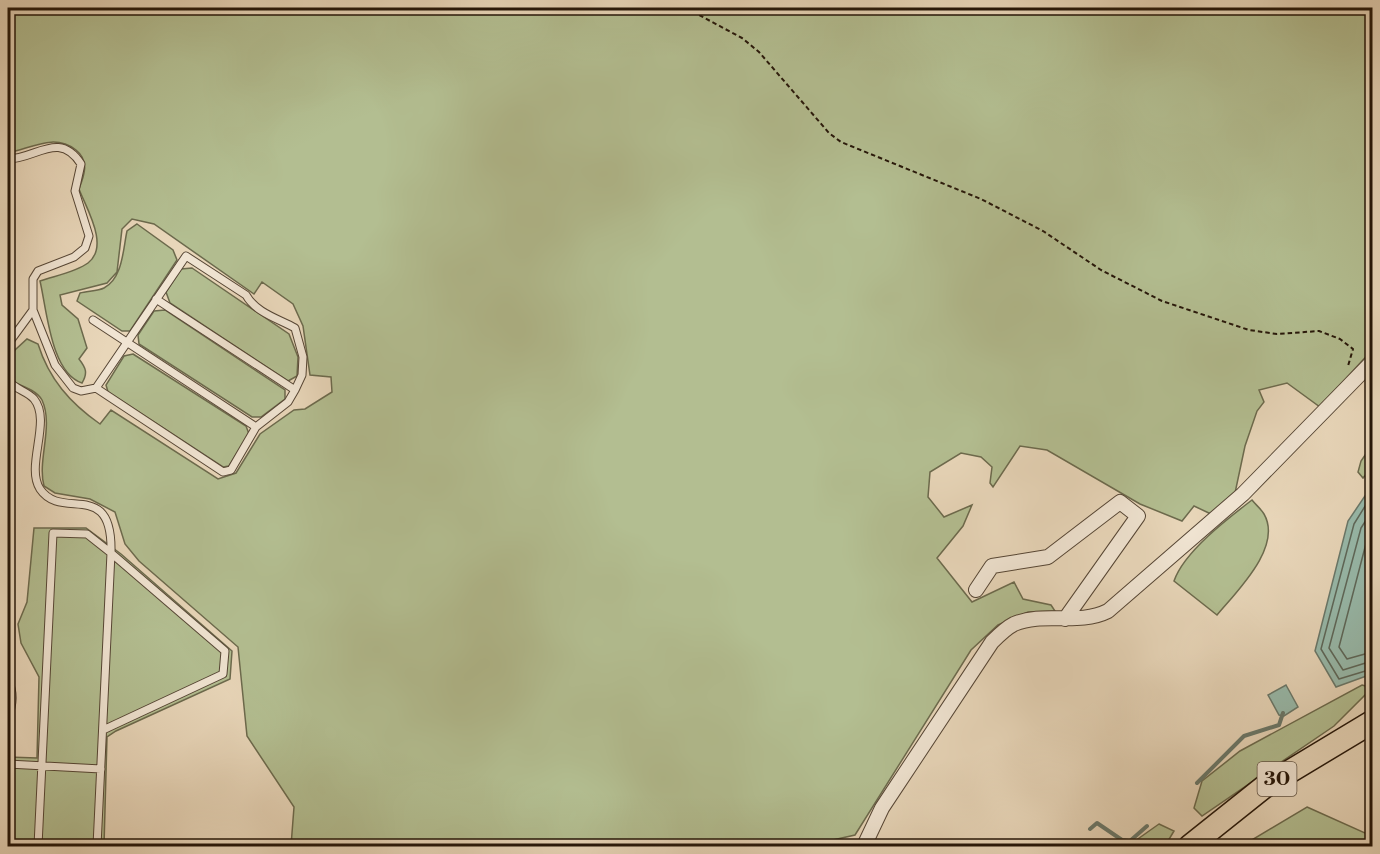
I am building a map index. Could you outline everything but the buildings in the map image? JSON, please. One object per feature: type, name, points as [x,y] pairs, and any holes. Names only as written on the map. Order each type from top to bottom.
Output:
[{"type":"highway","name":"30","points":[[1190,846],[1264,787],[1372,722]]},
{"type":"highway","name":"30","points":[[1210,846],[1272,797],[1372,738]]},
{"type":"street","points":[[864,846],[882,808],[992,642],[1014,624],[1029,620],[1086,618],[1108,611],[1243,494],[1372,362]]},
{"type":"street","points":[[976,590],[992,566],[1048,557],[1120,502],[1138,516],[1065,619]]},
{"type":"lane","points":[[8,159],[50,147],[63,147],[74,154],[81,164],[75,191],[89,236],[85,248],[74,257],[38,271],[33,279],[33,310],[55,365],[73,388],[81,391],[96,388],[186,256],[275,318],[295,328],[303,357],[302,375],[288,402],[256,427],[231,470],[223,472],[96,388]]},
{"type":"lane","points":[[156,299],[295,390]]},
{"type":"lane","points":[[8,344],[33,310]]},
{"type":"lane","points":[[93,320],[256,427]]},
{"type":"lane","points":[[8,380],[34,398],[39,410],[35,472],[40,489],[51,498],[92,507],[110,522],[111,553],[97,846]]},
{"type":"lane","points":[[38,846],[53,532],[87,534],[225,651],[223,674],[103,730]]},
{"type":"lane","points":[[8,679],[12,690],[12,704],[8,718]]},
{"type":"lane","points":[[8,764],[101,769]]},
{"type":"path","points":[[686,8],[742,38],[759,52],[829,133],[841,142],[981,199],[1043,231],[1101,270],[1162,301],[1249,330],[1277,334],[1319,331],[1340,339],[1353,349],[1340,396]]},
{"type":"shaded area","points":[[8,8],[1372,8],[1372,350],[1320,407],[1287,383],[1259,390],[1264,402],[1257,411],[1245,446],[1235,493],[1211,514],[1194,506],[1182,521],[1140,504],[1047,450],[1020,446],[993,487],[990,483],[992,467],[981,457],[961,453],[930,472],[928,497],[944,517],[972,505],[963,526],[937,558],[972,602],[1014,582],[1023,599],[1051,605],[1055,611],[1028,612],[998,625],[971,650],[855,835],[806,846],[291,846],[294,807],[247,736],[238,647],[139,561],[125,544],[115,512],[90,499],[55,493],[44,486],[42,465],[46,432],[45,410],[37,394],[14,382],[8,365],[15,350],[27,339],[38,344],[48,368],[62,389],[89,416],[100,424],[111,410],[218,479],[236,473],[260,434],[294,410],[305,409],[332,392],[331,377],[310,375],[303,326],[293,304],[262,282],[254,294],[154,224],[132,219],[122,229],[117,272],[107,283],[60,295],[62,305],[78,319],[87,348],[79,359],[85,371],[82,383],[72,377],[63,367],[52,340],[40,281],[65,274],[88,263],[94,256],[97,237],[79,189],[84,174],[84,164],[76,150],[68,145],[51,142],[8,153]]},
{"type":"shaded area","points":[[137,224],[173,250],[177,260],[130,331],[122,331],[77,301],[80,293],[104,288],[115,277],[119,270],[127,231]]},
{"type":"shaded area","points":[[192,268],[289,334],[298,357],[297,376],[288,381],[170,303],[166,292],[181,269]]},
{"type":"shaded area","points":[[165,310],[285,390],[285,399],[261,417],[252,417],[139,344],[138,335],[154,311]]},
{"type":"shaded area","points":[[133,354],[246,426],[249,434],[229,466],[223,467],[108,392],[106,385],[124,356]]},
{"type":"shaded area","points":[[1372,445],[1372,467],[1363,478],[1358,472],[1361,461]]},
{"type":"shaded area","points":[[1252,500],[1264,514],[1268,527],[1267,540],[1255,568],[1217,615],[1174,581],[1179,570],[1196,548]]},
{"type":"shaded area","points":[[34,528],[86,528],[121,554],[232,651],[230,679],[107,737],[104,846],[8,846],[8,757],[37,758],[39,677],[21,643],[18,624],[27,602]]},
{"type":"shaded area","points":[[1362,685],[1372,688],[1334,726],[1202,816],[1194,808],[1202,781],[1240,751]]},
{"type":"shaded area","points":[[1307,807],[1367,834],[1372,830],[1372,846],[1246,846],[1245,844]]},
{"type":"shaded area","points":[[1159,824],[1174,831],[1165,846],[1132,846],[1135,841]]},
{"type":"water","points":[[1372,473],[1372,674],[1336,687],[1315,651],[1348,521],[1367,493]]},
{"type":"water","points":[[1286,685],[1298,707],[1284,716],[1279,715],[1268,695]]},
{"type":"waterway","points":[[1197,783],[1244,736],[1279,725],[1283,713]]},
{"type":"waterway","points":[[1090,829],[1097,823],[1122,840],[1130,841],[1147,826]]}]
